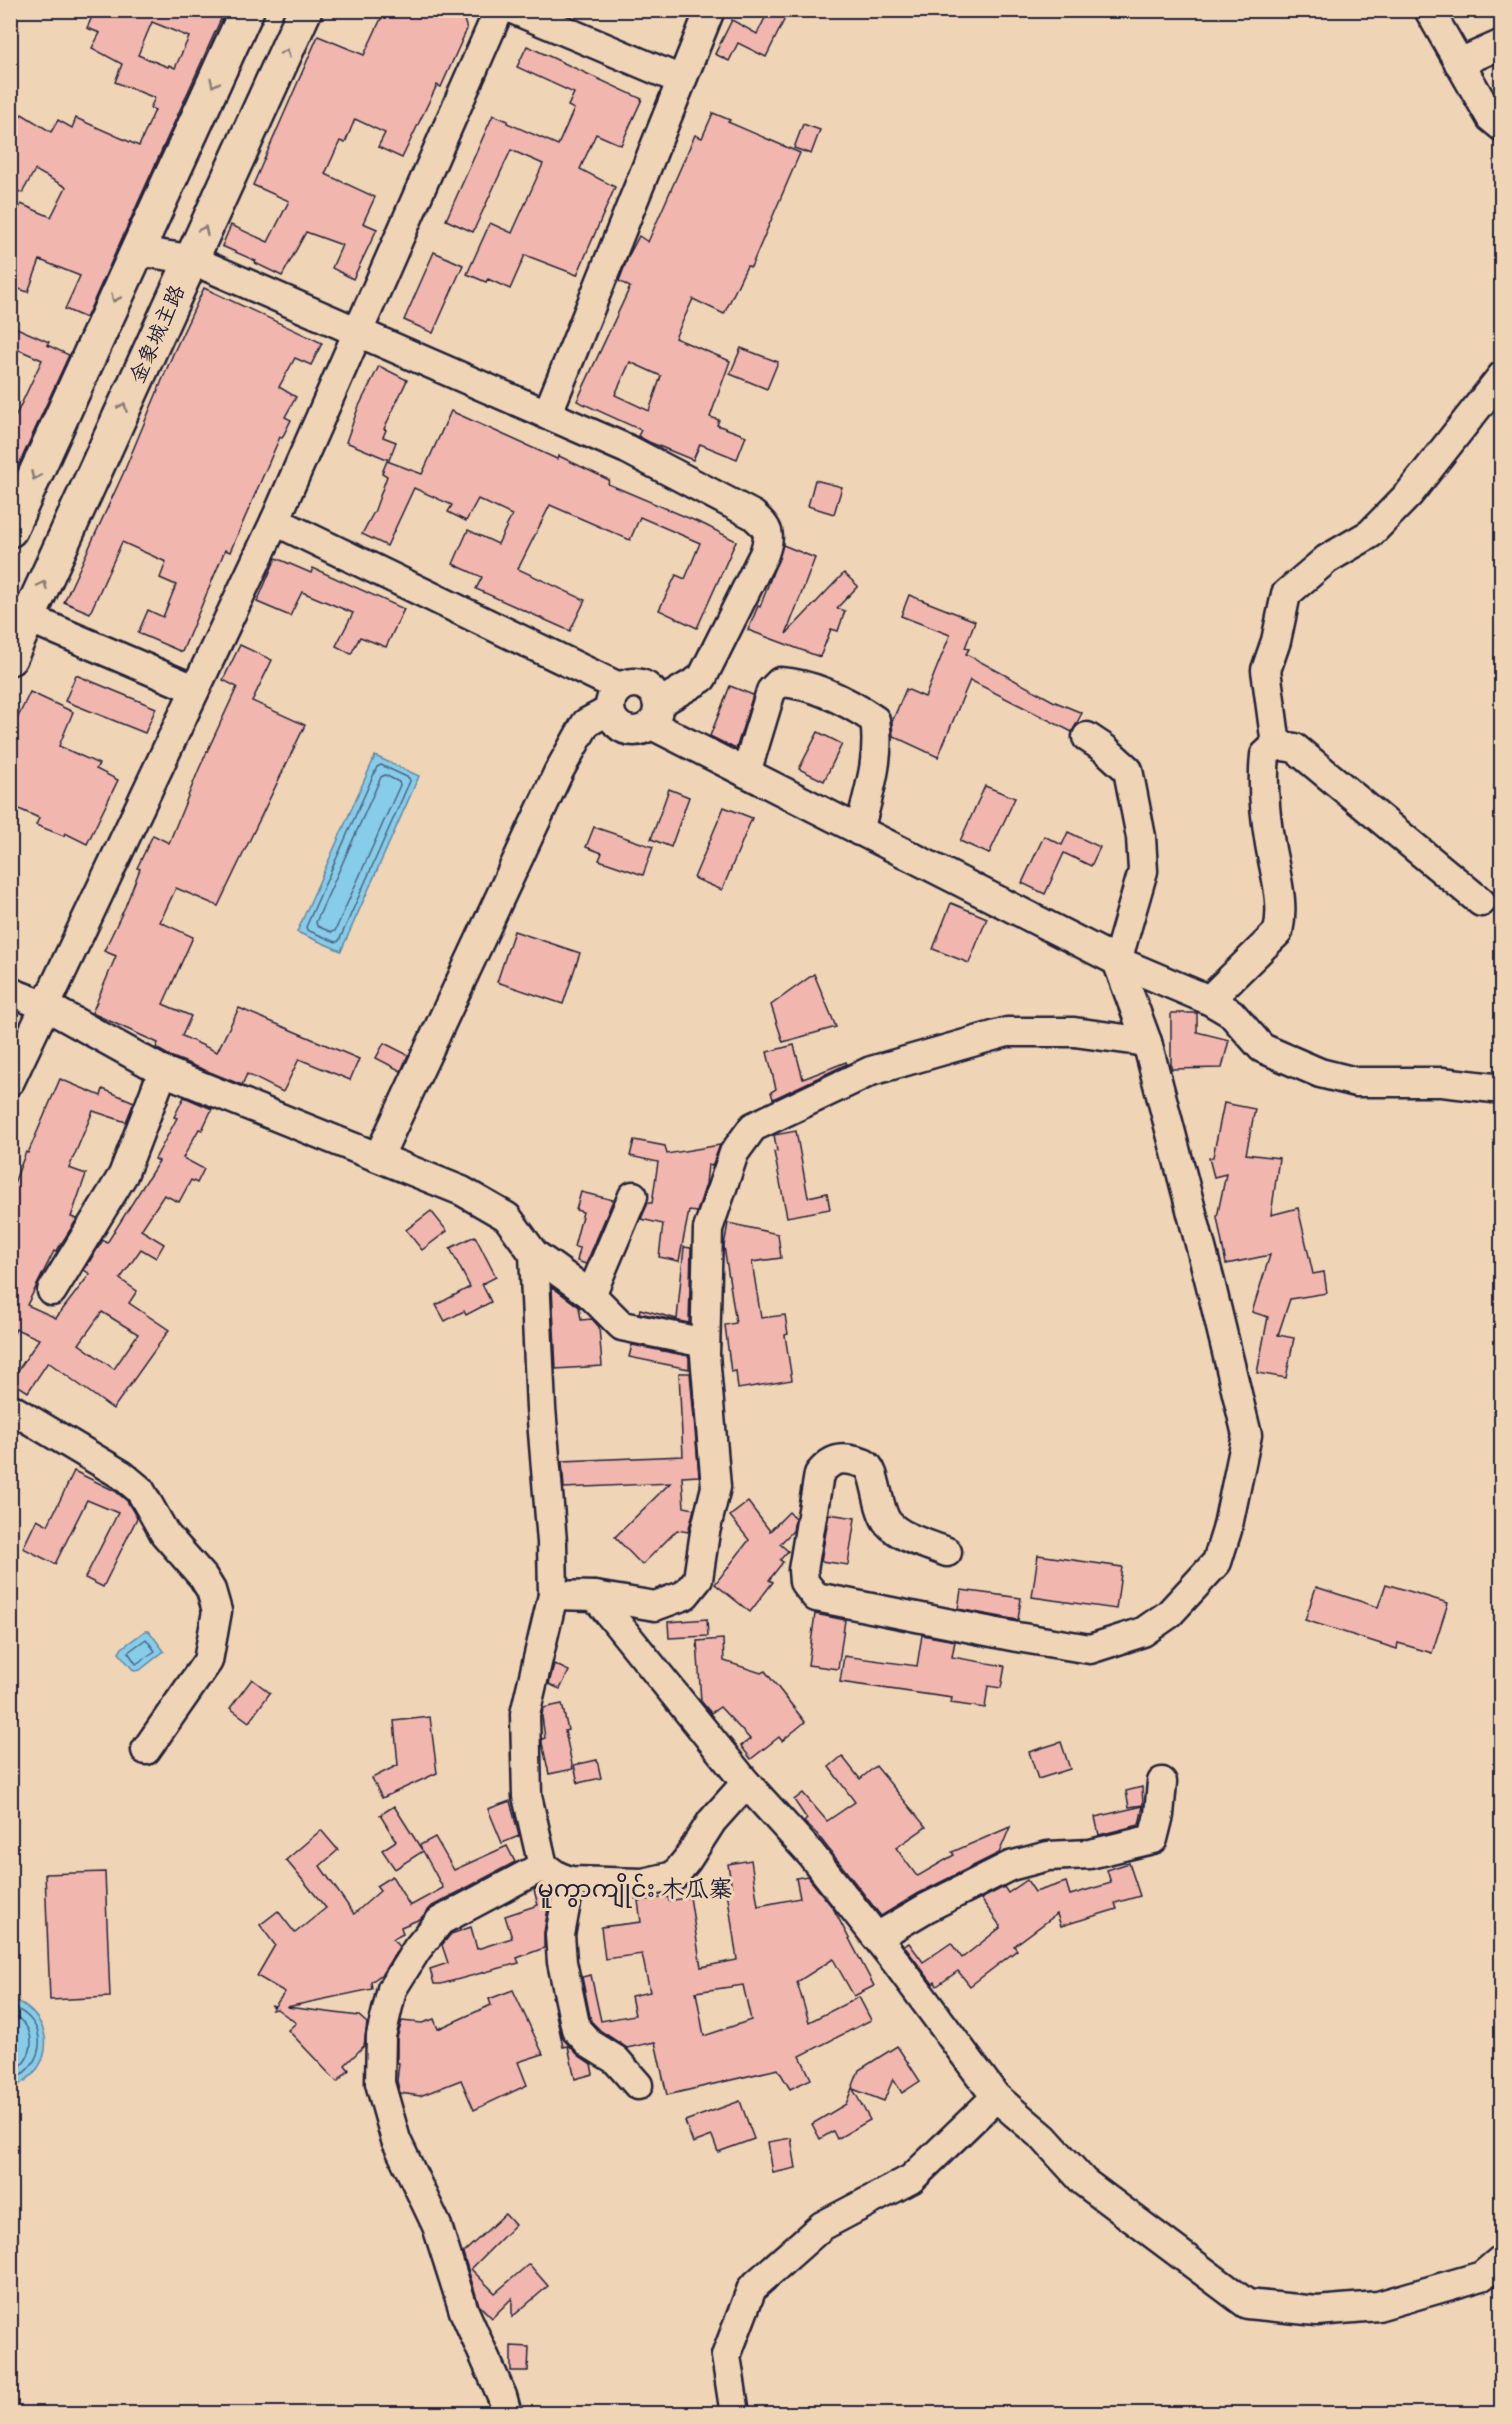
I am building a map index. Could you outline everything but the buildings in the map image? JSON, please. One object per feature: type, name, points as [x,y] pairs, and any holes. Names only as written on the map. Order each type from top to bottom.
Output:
[{"type":"main road","points":[[10,530],[247,10]]},
{"type":"main road","name":"金象城主路","points":[[10,658],[20,614],[190,259],[305,10]]},
{"type":"street","points":[[10,1081],[275,521],[499,10]]},
{"type":"street","points":[[515,10],[681,80]]},
{"type":"street","points":[[547,415],[710,10]]},
{"type":"street","points":[[1430,10],[1491,118],[1502,127]]},
{"type":"street","points":[[1460,63],[1502,44]]},
{"type":"street","points":[[136,251],[190,259],[547,415],[648,460],[753,515],[766,527],[769,539],[764,554],[702,678],[655,715],[641,730],[624,729],[612,718],[615,698]]},
{"type":"street","points":[[1276,745],[1266,670],[1276,641],[1286,594],[1327,559],[1370,534],[1409,494],[1502,376]]},
{"type":"street","points":[[275,521],[615,698]]},
{"type":"street","points":[[20,614],[194,689]]},
{"type":"street","points":[[746,773],[771,691],[780,682],[802,683],[860,710],[875,720],[878,739],[877,755],[859,831]]},
{"type":"street","points":[[379,1156],[559,771],[586,723],[636,683],[651,690],[655,715],[746,773],[1117,961],[1209,999],[1231,1013],[1262,1048],[1320,1073],[1356,1082],[1442,1082],[1502,1089]]},
{"type":"street","points":[[947,1552],[899,1533],[887,1521],[877,1500],[873,1473],[866,1464],[843,1459],[828,1463],[819,1474],[803,1570],[804,1582],[816,1597],[1090,1650],[1143,1632],[1169,1614],[1216,1562],[1227,1530],[1247,1435],[1210,1282],[1147,1042],[1117,961],[1143,871],[1141,837],[1128,770],[1105,749],[1087,737]]},
{"type":"street","points":[[1276,745],[1295,748],[1480,902]]},
{"type":"street","points":[[1209,999],[1278,932],[1281,900],[1270,841],[1263,777],[1265,755],[1276,745]]},
{"type":"street","points":[[10,992],[46,1006],[163,1071],[462,1191],[507,1217],[534,1254],[591,1295],[622,1326],[705,1343]]},
{"type":"street","points":[[553,1595],[595,1596],[655,1606],[686,1595],[698,1579],[705,1532],[717,1487],[705,1343],[708,1229],[734,1153],[753,1127],[871,1071],[1007,1032],[1074,1032],[1147,1042]]},
{"type":"street","points":[[52,1291],[123,1175],[163,1071]]},
{"type":"street","points":[[591,1295],[633,1196]]},
{"type":"street","points":[[534,1254],[541,1408],[552,1542],[553,1595],[525,1714],[527,1796],[543,1866],[557,1876],[570,1881],[643,1883],[674,1876],[712,1821],[746,1783]]},
{"type":"street","points":[[10,1407],[122,1475],[140,1490],[165,1534],[203,1577],[211,1590],[217,1611],[208,1661],[146,1750]]},
{"type":"street","points":[[595,1596],[746,1783],[810,1853],[877,1937],[996,2097],[1044,2138],[1084,2182],[1247,2304],[1317,2311],[1378,2306],[1482,2276],[1502,2259]]},
{"type":"street","points":[[877,1937],[926,1908],[1010,1866],[1048,1856],[1090,1854],[1153,1839],[1159,1815],[1162,1782]]},
{"type":"street","points":[[507,2414],[502,2396],[464,2311],[437,2226],[396,2140],[380,2083],[381,2036],[393,1989],[417,1949],[440,1922],[543,1866]]},
{"type":"street","points":[[570,1881],[560,1935],[562,1962],[576,2029],[590,2044],[616,2060],[638,2085]]},
{"type":"street","points":[[735,2414],[726,2356],[752,2288],[822,2226],[911,2179],[996,2097]]},
{"type":"water","points":[[375,756],[419,776],[341,951],[297,932]]},
{"type":"water","points":[[145,1631],[149,1631],[164,1651],[140,1670],[134,1671],[119,1653],[122,1648]]},
{"type":"water","points":[[11,1999],[26,2007],[37,2018],[46,2044],[37,2069],[26,2080],[11,2088]]},
{"type":"district","name":"မူကွာကျိုင်း 木瓜寨","points":[[635,1889]]}]
